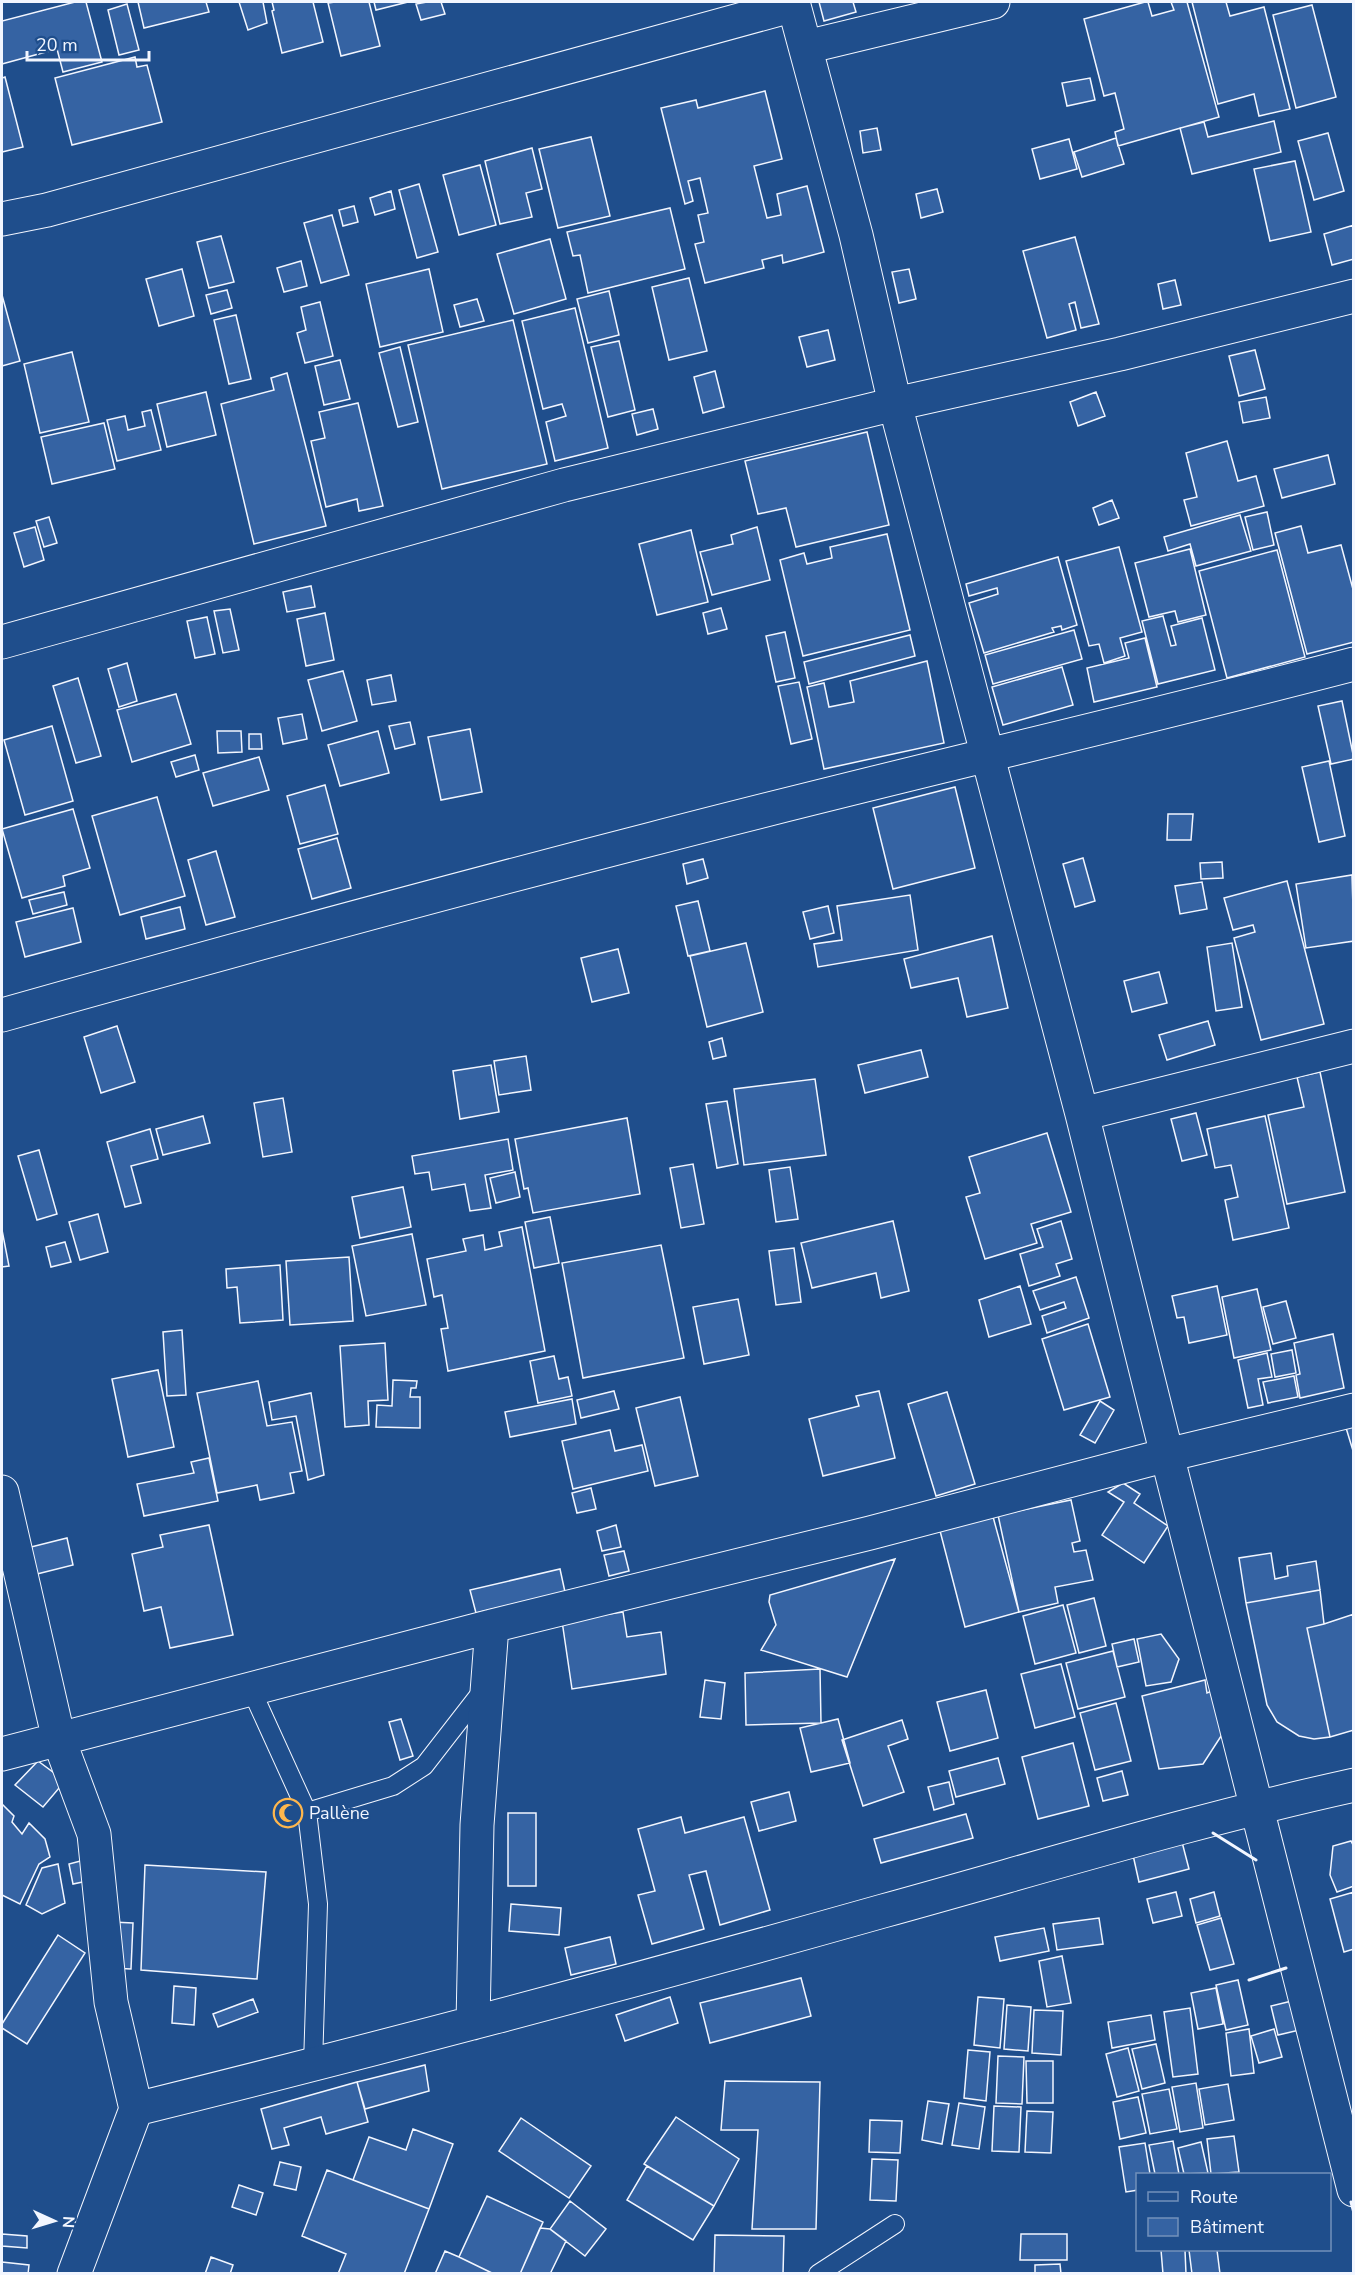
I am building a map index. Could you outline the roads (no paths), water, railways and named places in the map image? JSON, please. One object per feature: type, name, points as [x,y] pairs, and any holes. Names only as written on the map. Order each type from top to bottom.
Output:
[{"type":"street","points":[[806,47],[993,2]]},
{"type":"street","points":[[2,219],[71,203],[793,3],[856,235],[895,404],[1082,1114],[1256,1807],[1351,2171]]},
{"type":"street","points":[[2,642],[564,485],[895,404],[1120,354],[1353,297]]},
{"type":"street","points":[[2,1015],[254,944],[631,844],[1353,664]]},
{"type":"street","points":[[1082,1114],[1353,1046]]},
{"type":"street","points":[[2,1754],[492,1626],[1353,1410]]},
{"type":"street","points":[[2,1492],[59,1740],[94,1834],[111,2002],[136,2109],[74,2274]]},
{"type":"street","points":[[473,2023],[477,1825],[492,1626]]},
{"type":"street","points":[[136,2109],[473,2023],[1256,1807],[1353,1785]]},
{"type":"lane","points":[[307,1812],[393,1786],[424,1766],[488,1684]]},
{"type":"lane","points":[[251,1689],[307,1812],[318,1904],[313,2065]]},
{"type":"lane","points":[[818,2274],[895,2224]]},
{"type":"place","name":"Pallène","points":[[288,1813]]}]
